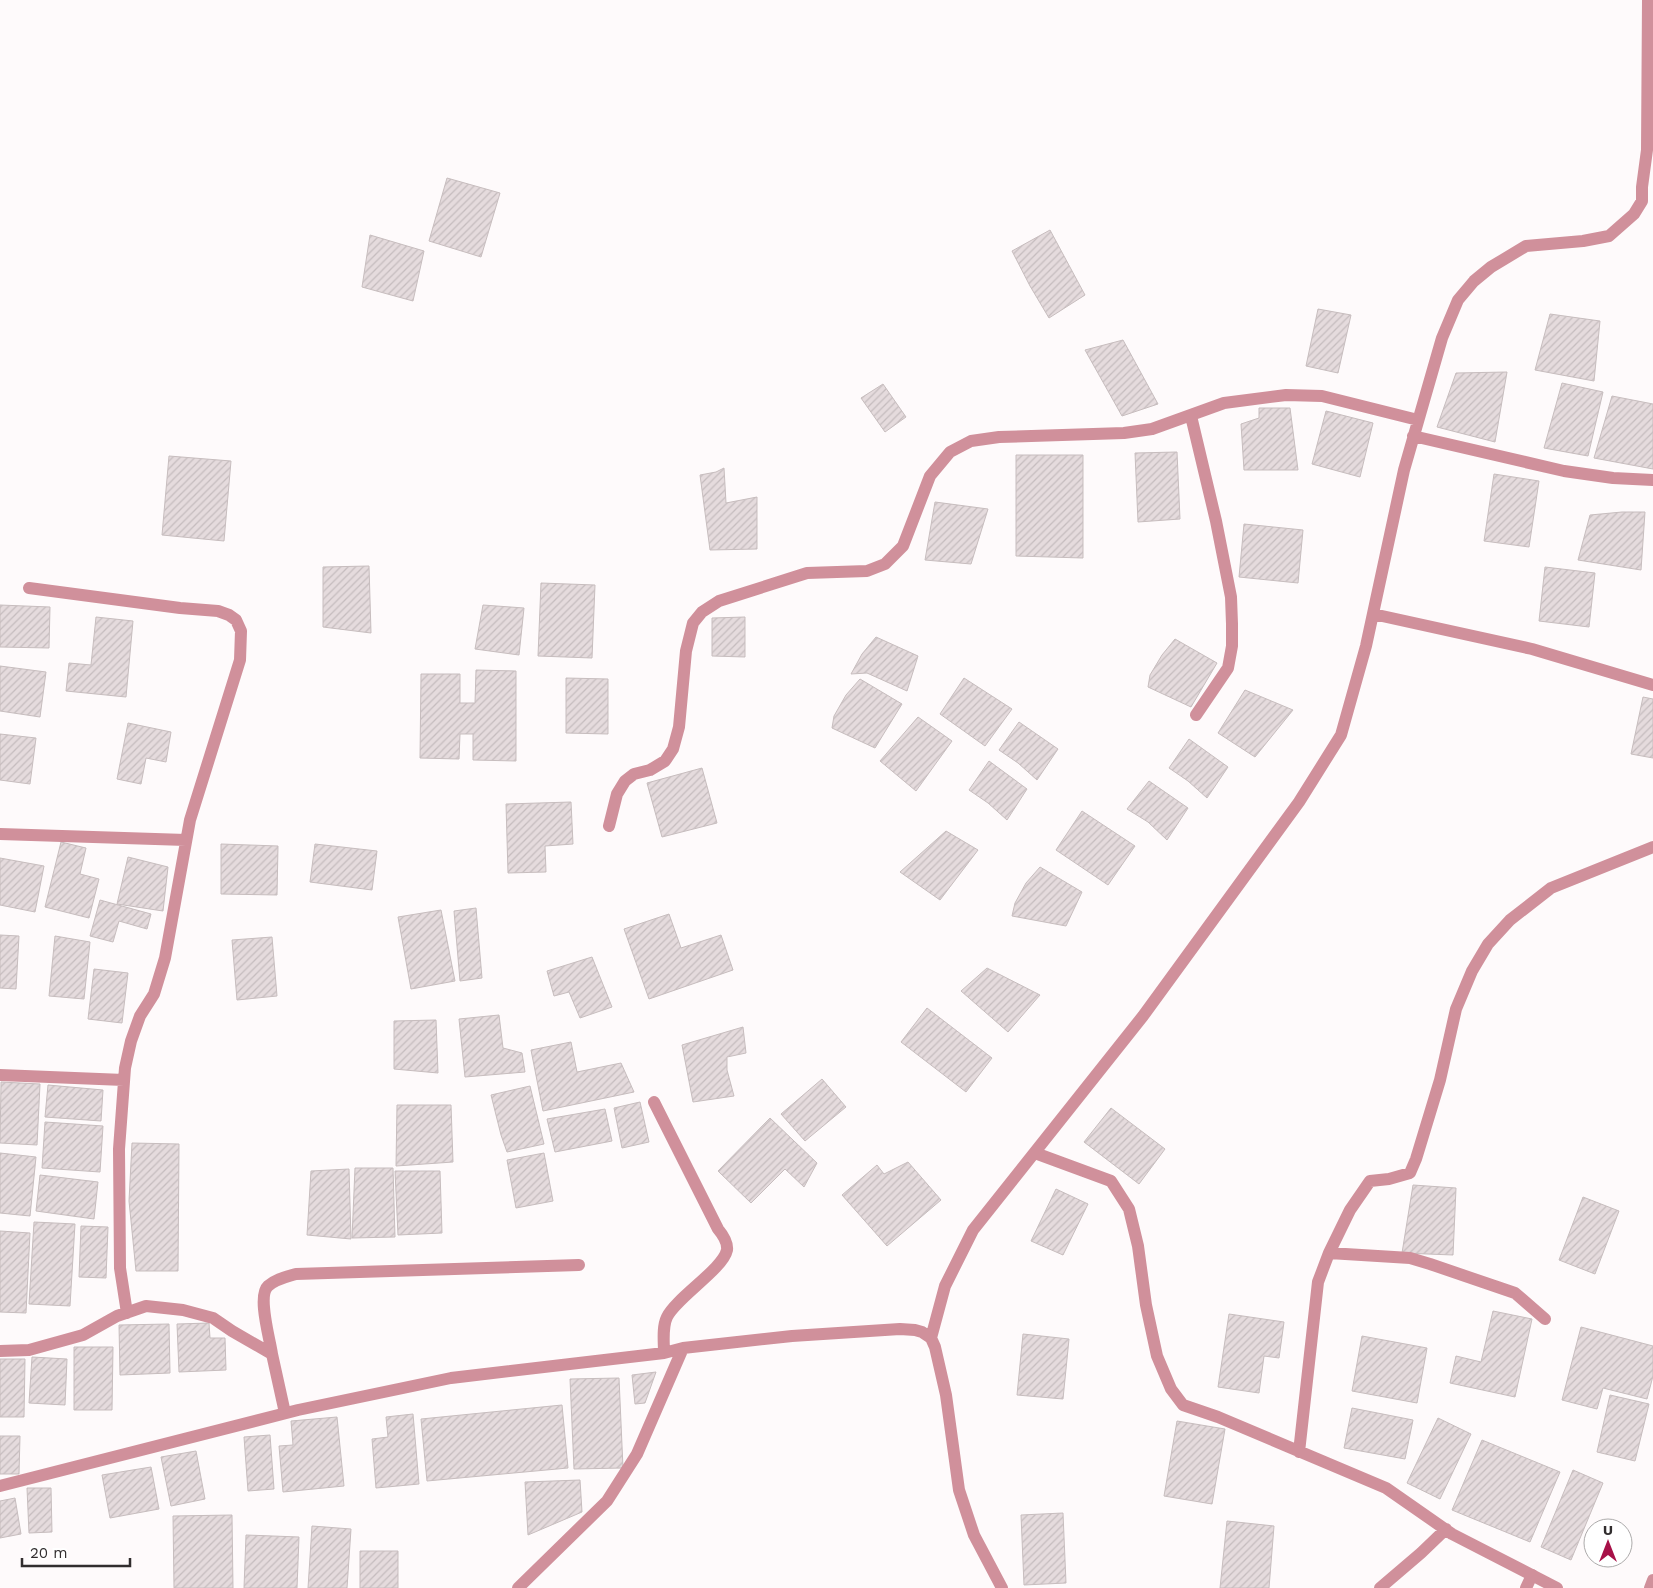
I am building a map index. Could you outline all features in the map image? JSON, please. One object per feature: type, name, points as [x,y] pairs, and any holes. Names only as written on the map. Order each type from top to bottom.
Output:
[{"type":"street","points":[[1002,1588],[974,1535],[959,1490],[946,1395],[935,1347],[931,1338],[945,1286],[973,1230],[1143,1016],[1299,802],[1341,735],[1366,646],[1413,436],[1442,338],[1458,300],[1491,267],[1526,246],[1583,241],[1609,236],[1634,214],[1642,201],[1647,150],[1648,0]]},
{"type":"street","points":[[609,826],[616,794],[625,782],[634,774],[650,770],[664,761],[673,750],[679,727],[686,651],[693,623],[702,612],[719,601],[807,573],[867,571],[885,564],[903,546],[930,476],[950,452],[971,441],[999,437],[1124,433],[1152,429],[1224,403],[1286,395],[1322,396],[1418,420]]},
{"type":"street","points":[[1191,416],[1216,521],[1229,588],[1232,624],[1232,646],[1228,668],[1196,715]]},
{"type":"street","points":[[1413,436],[1564,471],[1614,478],[1653,480]]},
{"type":"street","points":[[28,588],[180,608],[218,611],[236,620],[241,631],[240,660],[190,820],[165,958],[154,994],[140,1016],[130,1041],[125,1068],[119,1149],[120,1268],[127,1313]]},
{"type":"street","points":[[1373,614],[1532,649],[1653,685]]},
{"type":"street","points":[[0,834],[186,840]]},
{"type":"street","points":[[1299,1452],[1318,1282],[1329,1253],[1350,1210],[1370,1181],[1389,1179],[1410,1173],[1440,1080],[1456,1009],[1472,971],[1488,944],[1510,920],[1551,888],[1653,847]]},
{"type":"street","points":[[0,1075],[124,1080]]},
{"type":"street","points":[[654,1102],[718,1229],[726,1239],[727,1251],[720,1262],[667,1317],[664,1326],[664,1353]]},
{"type":"street","points":[[1035,1153],[1111,1181],[1129,1208],[1138,1246],[1146,1305],[1157,1356],[1171,1389],[1183,1405],[1218,1417],[1386,1488],[1446,1529],[1557,1588]]},
{"type":"street","points":[[1329,1253],[1410,1258],[1430,1264],[1515,1293],[1545,1319]]},
{"type":"street","points":[[285,1413],[272,1354],[263,1299],[266,1287],[277,1280],[296,1274],[579,1266]]},
{"type":"street","points":[[0,1352],[28,1350],[83,1335],[118,1316],[146,1306],[183,1310],[214,1318],[232,1331],[272,1354]]},
{"type":"street","points":[[0,1486],[285,1413],[451,1378],[792,1336],[900,1329],[915,1330],[931,1338]]},
{"type":"street","points":[[518,1588],[607,1501],[637,1454],[684,1348]]},
{"type":"street","points":[[1380,1588],[1446,1529]]},
{"type":"street","points":[[1526,1588],[1532,1575]]},
{"type":"street","points":[[1650,1588],[1653,1580]]},
{"type":"building","points":[[447,178],[500,193],[481,257],[429,241]]},
{"type":"building","points":[[1050,230],[1085,295],[1049,318],[1012,251]]},
{"type":"building","points":[[370,235],[424,251],[413,301],[362,287]]},
{"type":"building","points":[[1318,309],[1351,315],[1338,373],[1306,366]]},
{"type":"building","points":[[1550,314],[1600,321],[1594,381],[1535,370]]},
{"type":"building","points":[[1123,340],[1158,404],[1122,416],[1085,350]]},
{"type":"building","points":[[1507,372],[1495,442],[1437,427],[1456,373]]},
{"type":"building","points":[[1562,383],[1603,392],[1588,456],[1544,448]]},
{"type":"building","points":[[883,384],[906,417],[885,432],[861,398]]},
{"type":"building","points":[[1612,396],[1653,404],[1653,469],[1594,458]]},
{"type":"building","points":[[1259,408],[1290,408],[1298,470],[1244,470],[1241,424],[1259,418]]},
{"type":"building","points":[[1326,411],[1373,423],[1360,477],[1312,464]]},
{"type":"building","points":[[1177,452],[1180,519],[1138,522],[1135,453]]},
{"type":"building","points":[[1016,455],[1083,455],[1083,558],[1016,556]]},
{"type":"building","points":[[169,456],[231,461],[224,541],[162,535]]},
{"type":"building","points":[[724,468],[726,503],[757,497],[757,549],[710,550],[700,475],[716,472]]},
{"type":"building","points":[[1494,474],[1539,481],[1529,547],[1484,541]]},
{"type":"building","points":[[935,502],[988,509],[971,564],[925,560]]},
{"type":"building","points":[[1645,512],[1641,570],[1578,560],[1590,515]]},
{"type":"building","points":[[1244,524],[1303,530],[1298,583],[1239,577]]},
{"type":"building","points":[[369,566],[371,633],[323,627],[323,567]]},
{"type":"building","points":[[1545,567],[1595,573],[1589,627],[1539,621]]},
{"type":"building","points":[[541,583],[595,585],[592,658],[538,656]]},
{"type":"building","points":[[0,605],[50,607],[49,648],[0,647]]},
{"type":"building","points":[[483,605],[524,608],[519,655],[475,649]]},
{"type":"building","points":[[96,617],[133,621],[126,697],[66,691],[69,663],[91,665]]},
{"type":"building","points":[[745,617],[745,657],[712,656],[712,618]]},
{"type":"building","points":[[876,637],[918,656],[907,691],[867,673],[851,674],[862,654]]},
{"type":"building","points":[[1175,639],[1217,663],[1191,707],[1148,687],[1150,675],[1162,655]]},
{"type":"building","points":[[0,666],[46,672],[40,717],[0,711]]},
{"type":"building","points":[[476,670],[516,671],[516,761],[473,760],[473,734],[460,734],[459,759],[420,758],[421,674],[460,674],[460,703],[475,703]]},
{"type":"building","points":[[566,678],[608,679],[608,734],[566,733]]},
{"type":"building","points":[[964,678],[1012,709],[985,746],[940,714]]},
{"type":"building","points":[[860,679],[902,704],[875,748],[832,728],[834,716],[846,695]]},
{"type":"building","points":[[1245,690],[1293,710],[1255,757],[1218,733]]},
{"type":"building","points":[[1643,697],[1653,699],[1653,758],[1631,754]]},
{"type":"building","points":[[918,717],[952,741],[916,791],[880,761]]},
{"type":"building","points":[[1019,722],[1058,749],[1037,780],[1018,763],[999,750]]},
{"type":"building","points":[[128,723],[171,732],[166,762],[146,758],[141,784],[117,779]]},
{"type":"building","points":[[0,734],[36,738],[30,784],[0,780]]},
{"type":"building","points":[[1189,739],[1228,767],[1207,798],[1188,781],[1169,768]]},
{"type":"building","points":[[989,761],[1027,789],[1007,820],[988,803],[969,790]]},
{"type":"building","points":[[702,768],[717,823],[662,837],[647,783]]},
{"type":"building","points":[[1149,781],[1188,808],[1167,840],[1148,822],[1127,809]]},
{"type":"building","points":[[571,802],[573,844],[545,846],[546,872],[508,873],[506,804]]},
{"type":"building","points":[[1082,811],[1135,846],[1108,885],[1056,850]]},
{"type":"building","points":[[946,831],[978,850],[940,900],[900,872]]},
{"type":"building","points":[[61,842],[86,848],[80,874],[99,879],[89,918],[45,907]]},
{"type":"building","points":[[221,844],[278,846],[277,895],[221,894]]},
{"type":"building","points":[[315,844],[377,851],[372,890],[310,882]]},
{"type":"building","points":[[128,857],[168,867],[163,911],[117,904]]},
{"type":"building","points":[[0,858],[44,866],[35,912],[0,905]]},
{"type":"building","points":[[1040,867],[1082,892],[1066,926],[1012,916],[1015,903],[1026,883]]},
{"type":"building","points":[[100,900],[151,914],[147,929],[119,921],[113,942],[90,936]]},
{"type":"building","points":[[476,908],[482,978],[460,981],[454,911]]},
{"type":"building","points":[[441,910],[455,981],[411,989],[398,917]]},
{"type":"building","points":[[669,914],[681,948],[721,935],[733,970],[649,999],[624,929]]},
{"type":"building","points":[[0,935],[19,936],[16,989],[0,988]]},
{"type":"building","points":[[55,936],[90,942],[84,999],[49,996]]},
{"type":"building","points":[[272,937],[277,996],[237,1000],[232,940]]},
{"type":"building","points":[[592,957],[612,1007],[580,1018],[569,992],[554,996],[547,971]]},
{"type":"building","points":[[987,968],[1040,995],[1008,1032],[961,991]]},
{"type":"building","points":[[94,969],[128,973],[122,1023],[88,1019]]},
{"type":"building","points":[[927,1008],[992,1058],[966,1092],[901,1042]]},
{"type":"building","points":[[499,1015],[503,1048],[522,1053],[525,1072],[465,1077],[459,1019]]},
{"type":"building","points":[[436,1020],[438,1073],[394,1069],[394,1021]]},
{"type":"building","points":[[743,1027],[746,1053],[727,1057],[727,1070],[734,1096],[693,1102],[682,1045]]},
{"type":"building","points":[[571,1042],[577,1072],[621,1063],[634,1092],[543,1111],[531,1050]]},
{"type":"building","points":[[822,1079],[846,1107],[805,1141],[781,1114]]},
{"type":"building","points":[[1,1082],[40,1084],[37,1145],[0,1143]]},
{"type":"building","points":[[48,1085],[103,1090],[101,1121],[45,1117]]},
{"type":"building","points":[[530,1086],[544,1144],[507,1152],[491,1095]]},
{"type":"building","points":[[640,1102],[649,1142],[622,1148],[614,1108]]},
{"type":"building","points":[[397,1105],[451,1105],[453,1162],[396,1166]]},
{"type":"building","points":[[1111,1108],[1165,1149],[1139,1184],[1084,1142]]},
{"type":"building","points":[[605,1109],[612,1141],[555,1152],[547,1119]]},
{"type":"building","points":[[770,1118],[817,1163],[804,1187],[785,1169],[751,1203],[718,1171]]},
{"type":"building","points":[[45,1122],[103,1126],[100,1172],[42,1168]]},
{"type":"building","points":[[132,1143],[179,1144],[178,1271],[136,1271],[129,1201]]},
{"type":"building","points":[[0,1153],[36,1157],[30,1216],[0,1213]]},
{"type":"building","points":[[544,1153],[553,1201],[516,1208],[507,1160]]},
{"type":"building","points":[[908,1162],[941,1200],[887,1246],[842,1195],[877,1165],[884,1174]]},
{"type":"building","points":[[355,1168],[393,1168],[395,1237],[352,1238]]},
{"type":"building","points":[[349,1169],[351,1239],[307,1235],[311,1171]]},
{"type":"building","points":[[395,1171],[440,1171],[442,1233],[398,1235]]},
{"type":"building","points":[[40,1175],[98,1182],[94,1219],[36,1211]]},
{"type":"building","points":[[1413,1185],[1456,1188],[1453,1255],[1402,1253]]},
{"type":"building","points":[[1056,1189],[1088,1204],[1063,1255],[1031,1241]]},
{"type":"building","points":[[1583,1197],[1619,1211],[1595,1274],[1559,1260]]},
{"type":"building","points":[[34,1222],[75,1224],[70,1306],[29,1304]]},
{"type":"building","points":[[81,1226],[108,1227],[106,1278],[79,1277]]},
{"type":"building","points":[[0,1231],[30,1233],[26,1313],[0,1312]]},
{"type":"building","points":[[1493,1311],[1532,1319],[1515,1397],[1450,1383],[1456,1356],[1481,1362]]},
{"type":"building","points":[[1229,1314],[1284,1322],[1279,1358],[1264,1356],[1259,1393],[1218,1387]]},
{"type":"building","points":[[209,1323],[210,1338],[225,1338],[226,1370],[179,1372],[177,1324]]},
{"type":"building","points":[[169,1324],[170,1373],[120,1375],[119,1325]]},
{"type":"building","points":[[1581,1327],[1653,1346],[1653,1376],[1647,1399],[1603,1388],[1597,1409],[1562,1400]]},
{"type":"building","points":[[1023,1334],[1069,1339],[1063,1399],[1017,1395]]},
{"type":"building","points":[[1362,1336],[1427,1348],[1417,1403],[1352,1391]]},
{"type":"building","points":[[74,1347],[113,1347],[112,1410],[74,1410]]},
{"type":"building","points":[[32,1357],[67,1359],[65,1405],[29,1403]]},
{"type":"building","points":[[0,1359],[25,1359],[24,1417],[0,1417]]},
{"type":"building","points":[[656,1372],[645,1403],[635,1404],[632,1375]]},
{"type":"building","points":[[619,1378],[623,1468],[574,1469],[570,1379]]},
{"type":"building","points":[[1610,1395],[1649,1404],[1635,1461],[1597,1452]]},
{"type":"building","points":[[562,1405],[568,1468],[427,1481],[421,1419]]},
{"type":"building","points":[[1352,1408],[1413,1420],[1405,1459],[1344,1448]]},
{"type":"building","points":[[413,1414],[419,1484],[376,1488],[372,1439],[388,1437],[386,1417]]},
{"type":"building","points":[[337,1417],[344,1486],[283,1492],[279,1446],[293,1445],[291,1421]]},
{"type":"building","points":[[1438,1418],[1471,1434],[1440,1499],[1407,1483]]},
{"type":"building","points":[[1177,1421],[1225,1429],[1212,1504],[1164,1496]]},
{"type":"building","points":[[270,1435],[274,1489],[248,1491],[244,1437]]},
{"type":"building","points":[[0,1436],[20,1436],[19,1474],[0,1474]]},
{"type":"building","points":[[1482,1440],[1560,1472],[1530,1542],[1452,1510]]},
{"type":"building","points":[[196,1451],[205,1499],[171,1506],[161,1457]]},
{"type":"building","points":[[151,1467],[159,1509],[110,1518],[102,1475]]},
{"type":"building","points":[[1573,1470],[1603,1483],[1588,1518],[1583,1518],[1583,1531],[1571,1560],[1541,1547]]},
{"type":"building","points":[[580,1480],[582,1512],[528,1535],[525,1482]]},
{"type":"building","points":[[27,1488],[51,1488],[52,1532],[29,1533]]},
{"type":"building","points":[[15,1498],[21,1534],[0,1538],[0,1501]]},
{"type":"building","points":[[1063,1513],[1066,1583],[1024,1585],[1021,1515]]},
{"type":"building","points":[[232,1515],[233,1588],[174,1588],[173,1516]]},
{"type":"building","points":[[1227,1521],[1274,1526],[1269,1588],[1220,1588]]},
{"type":"building","points":[[312,1526],[351,1529],[347,1588],[308,1588]]},
{"type":"building","points":[[246,1535],[299,1537],[297,1588],[244,1588]]},
{"type":"building","points":[[360,1551],[398,1551],[398,1588],[360,1588]]}]
